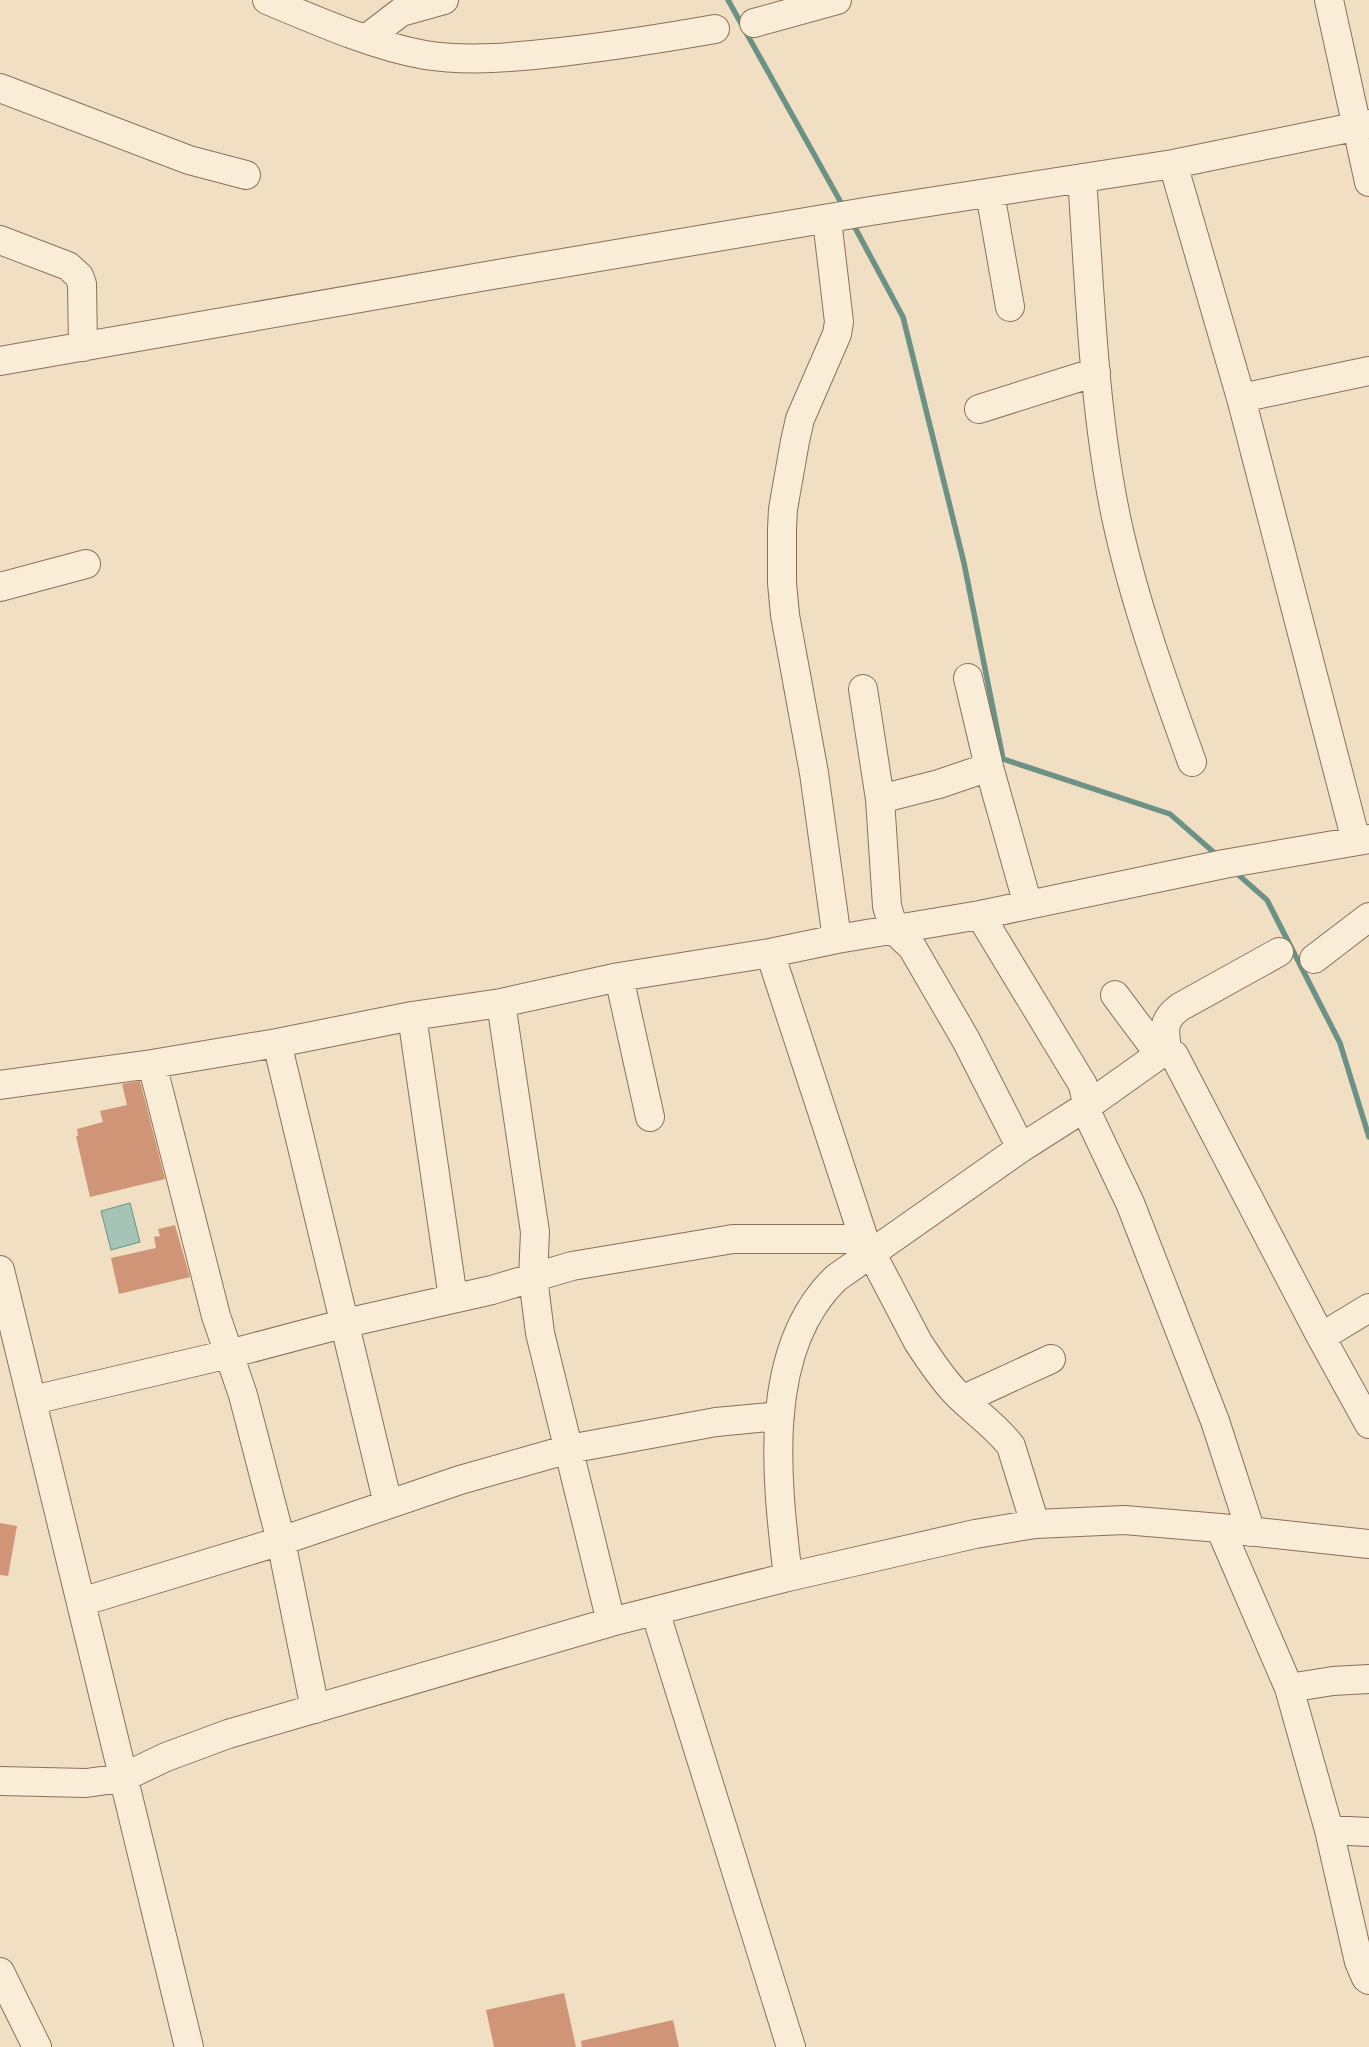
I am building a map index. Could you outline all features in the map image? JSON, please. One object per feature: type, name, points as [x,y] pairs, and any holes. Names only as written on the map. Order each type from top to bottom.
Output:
[{"type":"street","points":[[267,0],[367,38],[424,54],[480,58],[519,57],[636,43],[715,28]]},
{"type":"street","points":[[367,38],[400,6],[444,0]]},
{"type":"street","points":[[754,23],[837,0]]},
{"type":"street","points":[[1329,0],[1363,125],[1369,182]]},
{"type":"street","points":[[0,88],[189,160],[246,175]]},
{"type":"street","points":[[0,361],[492,274],[871,211],[1173,164],[1363,125]]},
{"type":"street","points":[[0,1085],[152,1064],[277,1043],[412,1016],[501,1002],[619,977],[980,915],[1224,864],[1362,840],[1241,398],[1173,164]]},
{"type":"street","points":[[1082,178],[1096,372],[1107,461],[1117,518],[1154,658],[1192,762]]},
{"type":"street","points":[[990,193],[1010,307]]},
{"type":"street","points":[[831,219],[839,322],[834,341],[800,419],[795,441],[783,509],[782,583],[785,615],[814,773],[837,939]]},
{"type":"street","points":[[0,240],[62,263],[79,276],[82,284],[83,347]]},
{"type":"street","points":[[1241,398],[1369,371]]},
{"type":"street","points":[[979,409],[1096,372]]},
{"type":"street","points":[[0,587],[86,564]]},
{"type":"street","points":[[968,678],[989,767],[1028,905]]},
{"type":"street","points":[[863,689],[880,799],[887,906],[894,930],[912,947],[966,1040],[1021,1148]]},
{"type":"street","points":[[880,799],[939,784],[989,767]]},
{"type":"street","points":[[980,915],[1083,1085],[1090,1120],[1130,1203],[1233,1472],[1251,1532]]},
{"type":"street","points":[[1314,959],[1369,917]]},
{"type":"street","points":[[770,952],[867,1246],[918,1342],[941,1375],[1011,1446],[1035,1524]]},
{"type":"street","points":[[1163,1053],[1165,1027],[1169,1016],[1180,1007],[1279,952]]},
{"type":"street","points":[[619,977],[650,1116]]},
{"type":"street","points":[[1116,996],[1163,1053],[1174,1055],[1321,1337],[1369,1424]]},
{"type":"street","points":[[501,1002],[534,1232],[533,1278],[540,1333],[611,1622]]},
{"type":"street","points":[[412,1016],[453,1298]]},
{"type":"street","points":[[277,1043],[346,1323],[388,1504]]},
{"type":"street","points":[[788,1578],[781,1516],[778,1438],[780,1416],[789,1362],[798,1336],[812,1307],[825,1288],[867,1246],[1087,1106],[1163,1053]]},
{"type":"street","points":[[152,1064],[216,1316],[243,1395],[281,1541],[315,1709]]},
{"type":"street","points":[[33,1400],[229,1354],[346,1323],[492,1290],[572,1266],[719,1241],[752,1238],[867,1246]]},
{"type":"street","points":[[0,1270],[33,1400],[122,1778],[188,2047]]},
{"type":"street","points":[[1321,1337],[1369,1308]]},
{"type":"street","points":[[964,1399],[1052,1359]]},
{"type":"street","points":[[81,1602],[281,1541],[460,1480],[569,1449],[716,1422],[780,1416]]},
{"type":"street","points":[[0,1781],[86,1783],[122,1778],[166,1757],[228,1734],[611,1622],[976,1534],[1035,1524],[1124,1520],[1369,1544]]},
{"type":"street","points":[[1220,1528],[1289,1688],[1329,1830],[1359,1962],[1366,1978],[1369,1980]]},
{"type":"street","points":[[655,1611],[791,2047]]},
{"type":"street","points":[[1289,1688],[1333,1681],[1369,1680]]},
{"type":"street","points":[[1329,1830],[1369,1832]]},
{"type":"street","points":[[0,1972],[38,2047]]},
{"type":"shaded area","points":[[130,1203],[140,1242],[111,1250],[101,1211]]},
{"type":"building","points":[[140,1081],[165,1179],[90,1197],[76,1136],[78,1136],[77,1129],[103,1122],[100,1111],[127,1105],[122,1084]]},
{"type":"building","points":[[175,1225],[190,1277],[119,1294],[111,1258],[156,1248],[154,1237],[160,1236],[158,1229]]},
{"type":"building","points":[[0,1523],[17,1526],[8,1576],[0,1575]]},
{"type":"building","points":[[564,1993],[576,2047],[494,2047],[486,2010]]},
{"type":"building","points":[[673,2020],[679,2047],[582,2047],[581,2041]]},
{"type":"waterway","points":[[728,0],[844,208]]},
{"type":"waterway","points":[[852,222],[903,317],[964,563],[1003,759],[1170,814],[1218,856]]},
{"type":"waterway","points":[[1234,871],[1267,900],[1340,1043],[1369,1137]]}]
